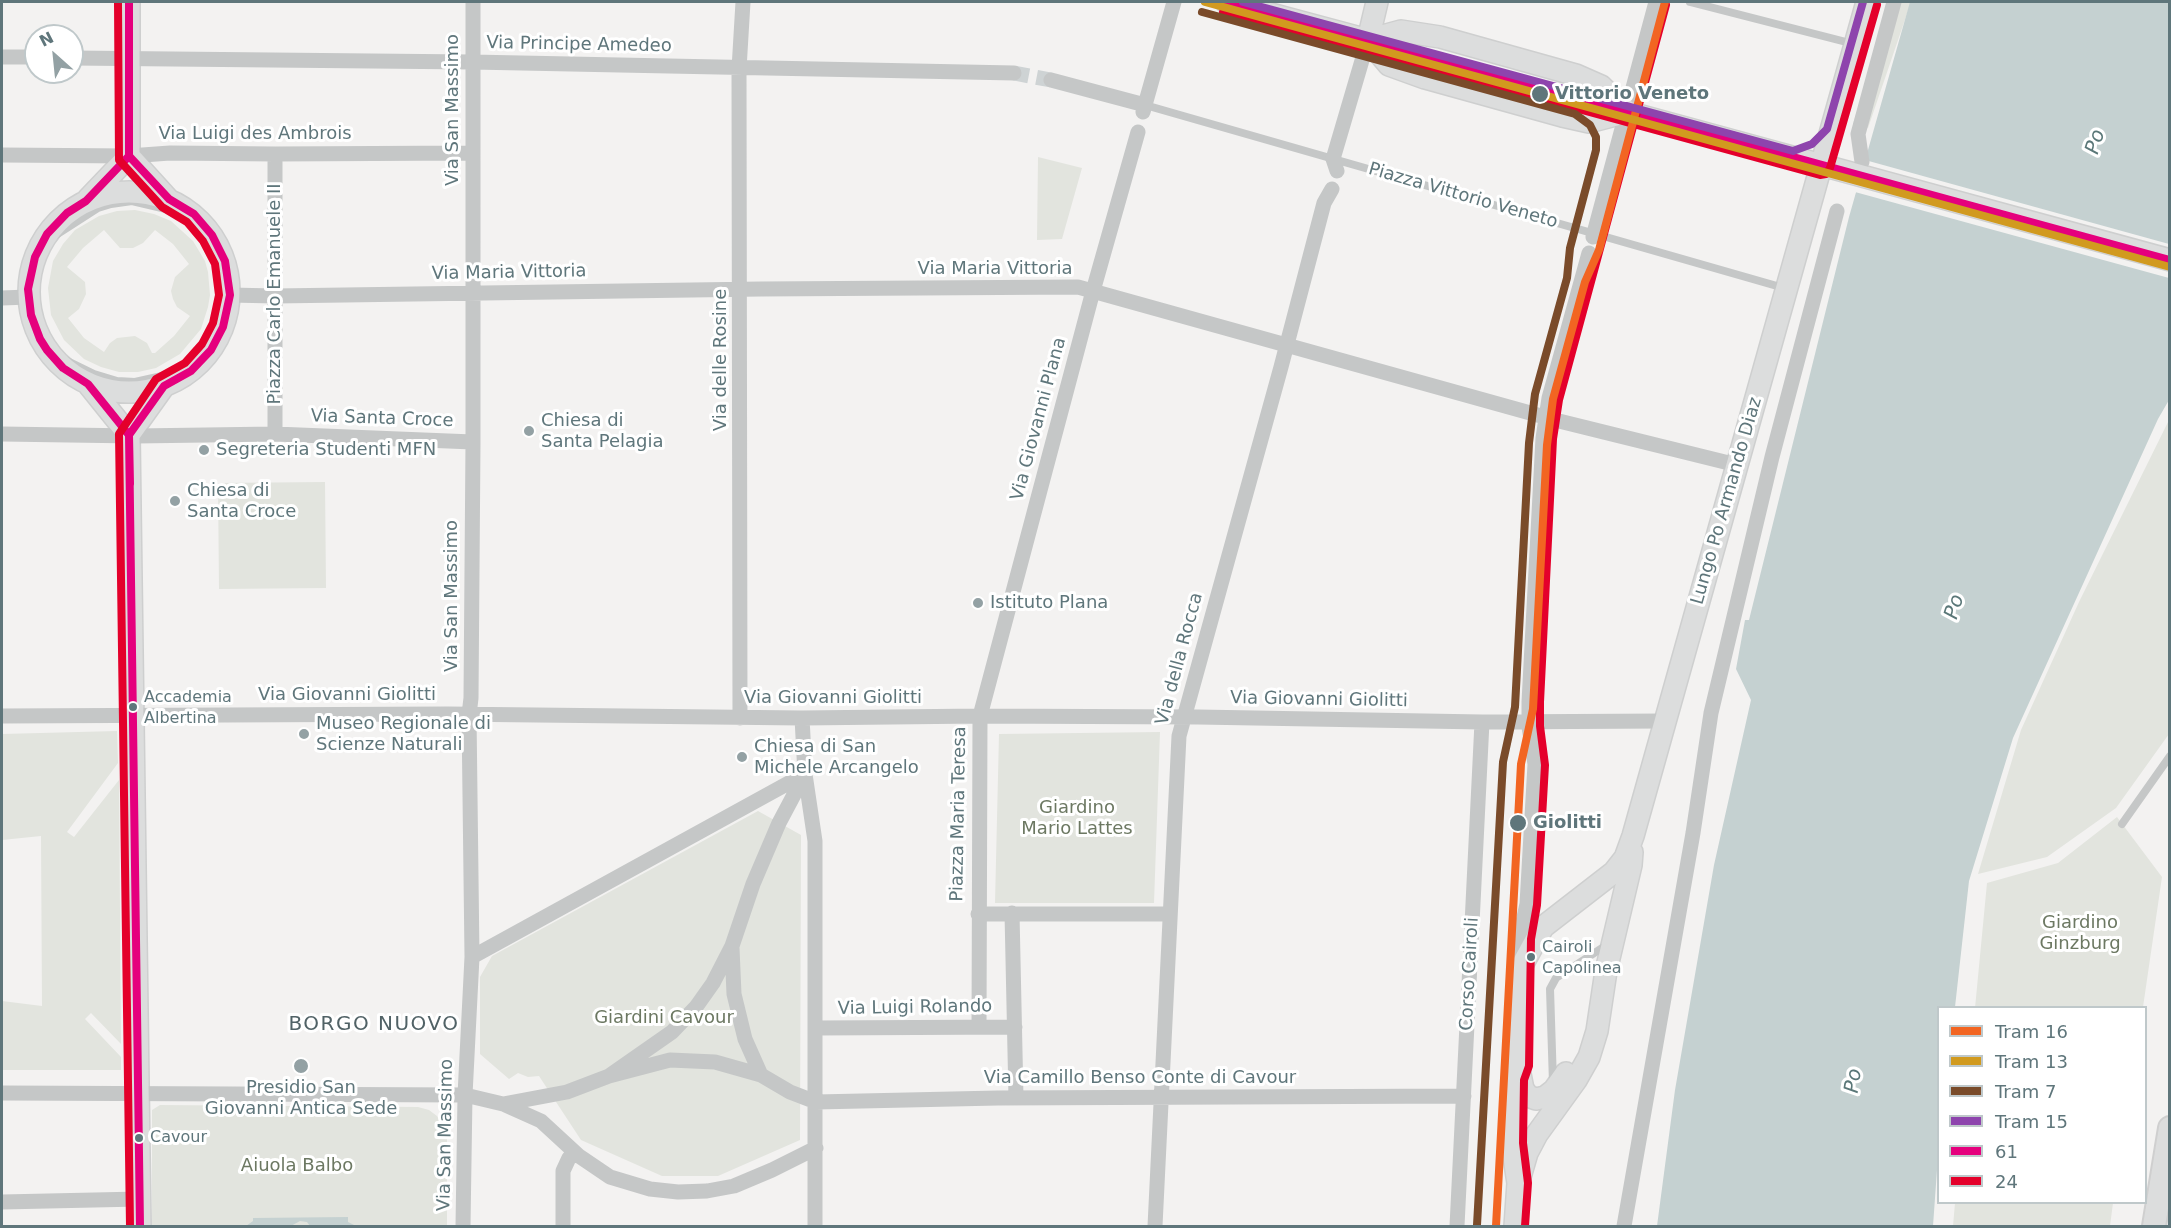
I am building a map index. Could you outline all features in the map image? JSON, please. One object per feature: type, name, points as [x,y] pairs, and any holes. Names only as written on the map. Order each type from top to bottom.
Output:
[{"type":"main road","points":[[2154,1227],[2169,1128]]},
{"type":"street","points":[[129,2],[129,156],[169,199]]},
{"type":"street","name":"Via San Massimo","points":[[463,1227],[465,1095],[472,957],[469,715],[473,442],[473,2]]},
{"type":"street","name":"Via delle Rosine","points":[[740,718],[739,69],[743,2]]},
{"type":"street","points":[[1144,109],[1174,2]]},
{"type":"street","points":[[1226,2],[1368,40],[1401,31],[1440,37],[1576,75],[1601,86],[1627,112],[1820,165],[1861,169],[2169,260]]},
{"type":"street","points":[[1335,165],[1377,2]]},
{"type":"street","points":[[1593,235],[1656,2]]},
{"type":"street","name":"Lungo Po Armando Diaz","points":[[1633,836],[1867,2]]},
{"type":"street","points":[[1861,169],[1858,134],[1894,2]]},
{"type":"street","points":[[1368,40],[1389,65],[1425,78],[1589,122],[1627,112]]},
{"type":"street","points":[[2,57],[24,57]]},
{"type":"street","name":"Via Principe Amedeo","points":[[84,58],[1014,72]]},
{"type":"street","name":"Piazza Vittorio Veneto","points":[[1051,80],[1144,109]]},
{"type":"street","name":"Via Giovanni Plana","points":[[980,716],[1093,291],[1138,132]]},
{"type":"street","name":"Via Luigi des Ambrois","points":[[2,155],[472,153]]},
{"type":"street","name":"Piazza Carlo Emanuele II","points":[[275,154],[275,434]]},
{"type":"street","points":[[86,201],[125,191],[152,194],[169,199],[194,214],[212,235],[225,261],[230,295],[227,315],[218,339],[211,350],[190,371],[164,386],[150,390],[125,392],[103,389],[88,384],[63,368],[49,352],[35,328],[28,297],[32,266],[39,246],[55,224],[86,201],[129,156]]},
{"type":"street","name":"Via della Rocca","points":[[1155,1227],[1169,914],[1182,717],[1324,203],[1332,189]]},
{"type":"street","points":[[1624,1227],[1693,833],[1711,713],[1772,457],[1837,211]]},
{"type":"street","points":[[1589,253],[1549,398],[1543,438],[1529,722],[1535,764],[1527,904],[1521,938],[1518,1065],[1523,1089],[1528,1096],[1536,1100],[1554,1090],[1564,1078],[1581,1042],[1592,979],[1602,948],[1618,922]]},
{"type":"street","name":"Via Maria Vittoria","points":[[230,295],[1078,287],[1546,417],[1737,465]]},
{"type":"street","points":[[2,298],[28,297]]},
{"type":"street","points":[[88,384],[129,435]]},
{"type":"street","points":[[140,1227],[129,435],[164,386]]},
{"type":"street","name":"Via Santa Croce","points":[[2,434],[275,434],[473,442]]},
{"type":"street","name":"Via Giovanni Giolitti","points":[[2,716],[469,715],[802,718],[980,716],[1482,722],[1664,721]]},
{"type":"street","name":"Piazza Maria Teresa","points":[[979,1027],[980,716]]},
{"type":"street","points":[[802,718],[806,774],[815,833],[815,1227]]},
{"type":"street","name":"Corso Cairoli","points":[[1457,1227],[1482,722]]},
{"type":"street","points":[[472,957],[806,774]]},
{"type":"street","points":[[609,1076],[672,1032],[696,1007],[713,983],[732,946],[753,884],[779,823],[806,774]]},
{"type":"street","points":[[1520,969],[1543,927],[1614,872],[1625,858],[1633,836]]},
{"type":"street","points":[[1518,1183],[1527,1153],[1537,1134],[1576,1080],[1589,1057],[1597,1031],[1606,971],[1631,865],[1633,836]]},
{"type":"street","points":[[1012,913],[1016,1098]]},
{"type":"street","name":"Piazza Maria Teresa","points":[[978,914],[1169,914]]},
{"type":"street","points":[[732,946],[734,994],[745,1039],[761,1075]]},
{"type":"street","name":"Via Luigi Rolando","points":[[816,1028],[1014,1027]]},
{"type":"street","points":[[503,1104],[567,1092],[609,1076],[670,1060],[715,1062],[761,1075],[790,1092],[816,1102]]},
{"type":"street","points":[[1515,1227],[1518,1183],[1512,1143],[1514,1078],[1518,1065]]},
{"type":"street","points":[[2,1093],[465,1095],[503,1104],[541,1121],[576,1154],[602,1172],[620,1180],[650,1189],[687,1192],[714,1191],[750,1180],[816,1148]]},
{"type":"street","name":"Via Camillo Benso Conte di Cavour","points":[[816,1102],[1016,1098],[1464,1096]]},
{"type":"street","points":[[563,1227],[563,1171],[569,1158],[576,1154]]},
{"type":"street","points":[[2,1202],[140,1199]]},
{"type":"lane","points":[[1690,2],[1855,44]]},
{"type":"lane","name":"Piazza Vittorio Veneto","points":[[1144,109],[1335,165],[1786,289]]},
{"type":"lane","points":[[39,246],[98,208],[132,201],[149,203],[165,209],[212,235]]},
{"type":"lane","points":[[49,352],[94,374],[117,381],[135,382],[162,376],[184,367],[218,339]]},
{"type":"lane","points":[[2122,824],[2169,756]]},
{"type":"lane","points":[[1554,1090],[1550,988],[1556,978],[1602,948]]},
{"type":"green space","points":[[1890,2],[1911,2],[1868,128],[1853,124]]},
{"type":"green space","points":[[1038,157],[1082,168],[1062,239],[1037,240]]},
{"type":"green space","points":[[135,210],[171,221],[193,241],[205,261],[208,272],[210,295],[201,329],[180,354],[156,368],[138,372],[119,372],[84,359],[64,340],[51,315],[48,288],[53,261],[63,244],[75,230],[99,216],[117,211]],"holes":[[[104,230],[120,248],[133,248],[143,243],[155,230],[173,244],[189,264],[175,277],[171,291],[177,307],[190,316],[174,336],[155,353],[152,353],[147,343],[135,336],[117,338],[104,352],[84,338],[68,318],[79,309],[86,294],[85,282],[67,267],[83,248]]]},
{"type":"green space","points":[[2169,420],[2169,734],[2116,808],[2047,857],[1978,874],[2021,730],[2079,602]]},
{"type":"green space","points":[[325,482],[326,588],[219,589],[218,483]]},
{"type":"green space","points":[[117,731],[118,763],[67,832],[74,837],[119,780],[121,1044],[91,1013],[85,1019],[121,1057],[121,1070],[2,1070],[2,1001],[42,1006],[41,836],[2,840],[2,734]]},
{"type":"green space","name":"Giardino Mario Lattes","points":[[1160,732],[1154,903],[995,903],[999,734]]},
{"type":"green space","name":"Giardini Cavour","points":[[758,811],[801,835],[800,1140],[718,1176],[662,1176],[581,1140],[539,1076],[528,1077],[518,1073],[509,1079],[480,1054],[480,977],[492,956]]},
{"type":"green space","name":"Giardino Ginzburg","points":[[2117,817],[2162,877],[2143,1006],[1975,1006],[1987,883],[2058,863]]},
{"type":"green space","name":"Aiuola Balbo","points":[[160,1105],[418,1107],[429,1110],[437,1116],[447,1133],[447,1226],[152,1226],[152,1110]]},
{"type":"green space","points":[[1955,1204],[2113,1204],[2110,1226],[1953,1226]]},
{"type":"water","name":"Po","points":[[1910,2],[2169,2],[2169,400],[2158,419],[2013,738],[1969,881],[1955,1006],[1937,1006],[1937,1170],[1933,1226],[1657,1226],[1675,1090],[1714,865],[1751,700],[1736,669],[1745,620],[1749,620],[1849,217]]},
{"type":"water","points":[[348,1217],[348,1222],[356,1226],[310,1226],[307,1222],[300,1221],[291,1226],[246,1226],[253,1221],[253,1218]]},
{"type":"pier","points":[[1865,160],[2169,244],[2169,278],[1855,192]]},
{"type":"tunnel","points":[[1014,73],[1051,80]]},
{"type":"tram line","name":"13","points":[[1205,2],[2170,267]]},
{"type":"tram line","name":"15","points":[[1243,2],[1793,151],[1812,144],[1827,129],[1863,2]]},
{"type":"tram line","name":"16","points":[[1496,1226],[1521,764],[1533,709],[1547,445],[1553,399],[1585,282],[1599,250],[1665,2]]},
{"type":"tram line","name":"7","points":[[1202,12],[1575,114],[1590,125],[1596,137],[1596,150],[1570,248],[1567,278],[1535,394],[1529,443],[1515,707],[1503,762],[1477,1225]]},
{"type":"transit line","name":"24","points":[[118,2],[119,160],[162,207],[187,222],[203,241],[215,264],[219,295],[213,323],[202,344],[185,363],[156,379],[119,434],[130,1226]]},
{"type":"transit line","name":"61","points":[[129,2],[129,156],[169,199],[194,214],[212,235],[225,261],[230,295],[223,327],[211,350],[191,371],[164,386],[129,435],[140,1226]]},
{"type":"transit line","name":"61","points":[[1226,2],[2170,260]]},
{"type":"transit line","name":"24","points":[[1525,1226],[1528,1183],[1523,1143],[1524,1080],[1529,1066],[1531,939],[1537,905],[1545,765],[1540,726],[1540,702],[1553,439],[1559,400],[1666,5]]},
{"type":"transit line","name":"24","points":[[1223,12],[1820,175],[1826,174],[1830,168],[1877,5]]},
{"type":"transit line","name":"61","points":[[129,106],[129,156],[86,201],[67,213],[47,234],[35,257],[28,289],[31,315],[47,350],[63,368],[88,384],[129,435],[130,484]]},
{"type":"place","name":"Vittorio Veneto","points":[[1540,94]]},
{"type":"place","name":"Chiesa di Santa Pelagia","points":[[529,431]]},
{"type":"place","name":"Segreteria Studenti MFN","points":[[204,450]]},
{"type":"place","name":"Chiesa di Santa Croce","points":[[175,501]]},
{"type":"place","name":"Istituto Plana","points":[[978,603]]},
{"type":"place","name":"Accademia Albertina","points":[[133,707]]},
{"type":"place","name":"Museo Regionale di Scienze Naturali","points":[[304,734]]},
{"type":"place","name":"Chiesa di San Michele Arcangelo","points":[[742,757]]},
{"type":"place","name":"Giolitti","points":[[1518,823]]},
{"type":"place","name":"Cairoli Capolinea","points":[[1531,957]]},
{"type":"place","name":"Presidio San Giovanni Antica Sede","points":[[301,1066]]},
{"type":"place","name":"Cavour","points":[[139,1138]]},
{"type":"district","name":"BORGO NUOVO","points":[[374,1025]]}]
